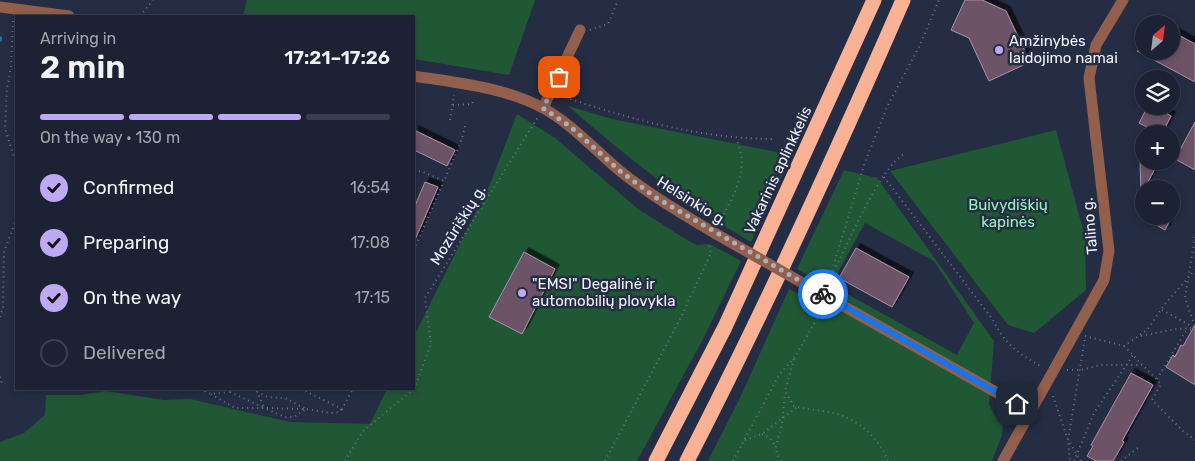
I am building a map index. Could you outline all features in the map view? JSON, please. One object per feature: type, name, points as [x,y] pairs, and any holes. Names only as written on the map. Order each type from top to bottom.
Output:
[{"type":"highway","name":"Vakarinis aplinkkelis","points":[[656,461],[725,327],[874,0]]},
{"type":"highway","points":[[687,461],[752,334],[794,246],[904,0]]},
{"type":"street","name":"Talino g.","points":[[1003,461],[1054,372],[1080,336],[1104,280],[1109,252],[1089,78],[1090,66],[1099,38],[1123,0]]},
{"type":"street","points":[[0,7],[61,15]]},
{"type":"street","points":[[543,108],[580,30]]},
{"type":"street","name":"Helsinkio g.","points":[[415,76],[497,91],[543,108],[571,127],[620,171],[655,197],[1031,412]]},
{"type":"path","points":[[141,15],[152,0]]},
{"type":"path","points":[[580,30],[591,30],[608,24],[618,0]]},
{"type":"path","points":[[830,280],[865,162],[888,105],[920,45],[939,0]]},
{"type":"path","points":[[15,9],[12,26],[12,66],[7,89],[5,128],[15,161]]},
{"type":"path","points":[[551,93],[617,114],[736,139],[774,139]]},
{"type":"path","points":[[450,120],[454,95]]},
{"type":"path","points":[[453,105],[472,104],[474,99]]},
{"type":"path","name":"Mozūriškių g.","points":[[415,386],[431,344],[425,298],[543,108]]},
{"type":"path","points":[[415,248],[462,139],[466,122]]},
{"type":"path","points":[[604,461],[681,317],[711,253],[709,246],[737,186],[742,168],[742,152],[736,139]]},
{"type":"path","points":[[827,287],[864,210],[890,165],[904,154]]},
{"type":"path","points":[[415,172],[421,171],[444,181]]},
{"type":"path","points":[[884,177],[993,320],[1003,339],[1019,354],[1054,372],[1081,370],[1101,365],[1144,365]]},
{"type":"path","points":[[0,317],[3,307],[4,252],[15,223]]},
{"type":"path","points":[[1195,238],[1189,280],[1184,298],[1195,328]]},
{"type":"path","points":[[1124,346],[1139,337],[1189,280],[1195,270]]},
{"type":"path","points":[[733,461],[779,375],[795,357],[824,305]]},
{"type":"path","points":[[1162,310],[1195,328]]},
{"type":"path","points":[[1139,337],[1176,329],[1195,328]]},
{"type":"path","points":[[1156,379],[1185,332],[1195,328]]},
{"type":"path","points":[[1070,461],[1068,440],[1081,370],[1080,336],[1124,346],[1161,384],[1152,400],[1184,432],[1195,440]]},
{"type":"path","points":[[1074,461],[1094,413],[1133,355]]},
{"type":"path","points":[[781,461],[776,447],[783,416],[785,391],[795,357]]},
{"type":"path","points":[[0,377],[2,381],[0,386]]},
{"type":"path","points":[[1044,389],[1052,395],[1068,440],[1081,461]]},
{"type":"path","points":[[303,390],[342,409]]},
{"type":"path","points":[[205,391],[235,408],[306,409],[331,413],[339,412],[342,409],[352,390]]},
{"type":"path","name":"Mozūriškių g.","points":[[346,461],[363,431],[413,390]]},
{"type":"path","points":[[785,391],[787,398],[797,407],[838,414],[864,428],[879,442],[888,461]]},
{"type":"path","points":[[211,394],[230,392],[285,417],[294,417],[306,409]]},
{"type":"path","points":[[258,392],[264,408]]},
{"type":"path","points":[[258,392],[268,397],[285,398],[306,409]]},
{"type":"path","points":[[745,440],[762,434],[797,407]]},
{"type":"path","points":[[762,434],[770,438],[776,447]]},
{"type":"path","points":[[1121,461],[1138,447]]},
{"type":"green space","points":[[247,0],[535,0],[509,75],[415,59],[415,15],[243,15]]},
{"type":"green space","points":[[568,106],[612,119],[792,155],[751,242],[703,212],[656,178]]},
{"type":"green space","points":[[517,114],[555,138],[638,209],[687,240],[697,245],[710,244],[741,261],[703,339],[637,461],[0,461],[0,442],[24,433],[45,415],[46,395],[81,395],[106,391],[164,400],[190,399],[290,422],[370,424],[387,390],[415,390],[415,334],[490,184]]},
{"type":"green space","name":"Buivydiškių kapinės","points":[[1056,130],[1085,237],[1086,290],[1034,333],[1008,325],[890,171]]},
{"type":"green space","points":[[844,170],[877,178],[994,341],[989,404],[995,416],[1003,421],[1002,435],[992,461],[708,461],[740,398],[789,289],[809,300],[820,282],[797,269]],"holes":[[[865,223],[934,261],[974,323],[957,355],[831,285]]]},
{"type":"building","name":"Amžinybės laidojimo namai","points":[[965,0],[982,0],[1006,11],[1030,62],[989,81],[969,38],[951,30]]},
{"type":"building","points":[[1180,36],[1195,44],[1195,82],[1180,74],[1180,70],[1173,70],[1154,60],[1180,60]]},
{"type":"building","points":[[1143,115],[1171,116],[1166,125],[1143,125],[1139,123]]},
{"type":"building","points":[[1195,122],[1195,170],[1180,162],[1180,150]]},
{"type":"building","points":[[415,130],[455,150],[447,166],[415,150]]},
{"type":"building","points":[[1140,170],[1154,170],[1149,180],[1141,180]]},
{"type":"building","points":[[425,182],[438,187],[415,240],[415,206]]},
{"type":"building","points":[[1156,225],[1168,225],[1165,230]]},
{"type":"building","points":[[856,248],[909,277],[892,307],[839,278]]},
{"type":"building","name":"\"EMSI\" Degalinė ir automobilių plovykla","points":[[524,252],[555,269],[522,334],[489,317]]},
{"type":"building","points":[[1195,325],[1195,385],[1166,367],[1173,355],[1175,357],[1181,345],[1183,346]]},
{"type":"building","points":[[1131,373],[1153,385],[1113,461],[1096,461],[1087,456],[1093,446],[1091,445]]},
{"type":"way so far","points":[[559,77],[543,108],[571,127],[620,171],[655,197],[716,234],[823,294]]},
{"type":"place","name":"Amžinybės laidojimo namai","points":[[999,50]]},
{"type":"place","name":"\"EMSI\" Degalinė ir automobilių plovykla","points":[[522,293]]},
{"type":"route","points":[[823,294],[1017,404]]}]
